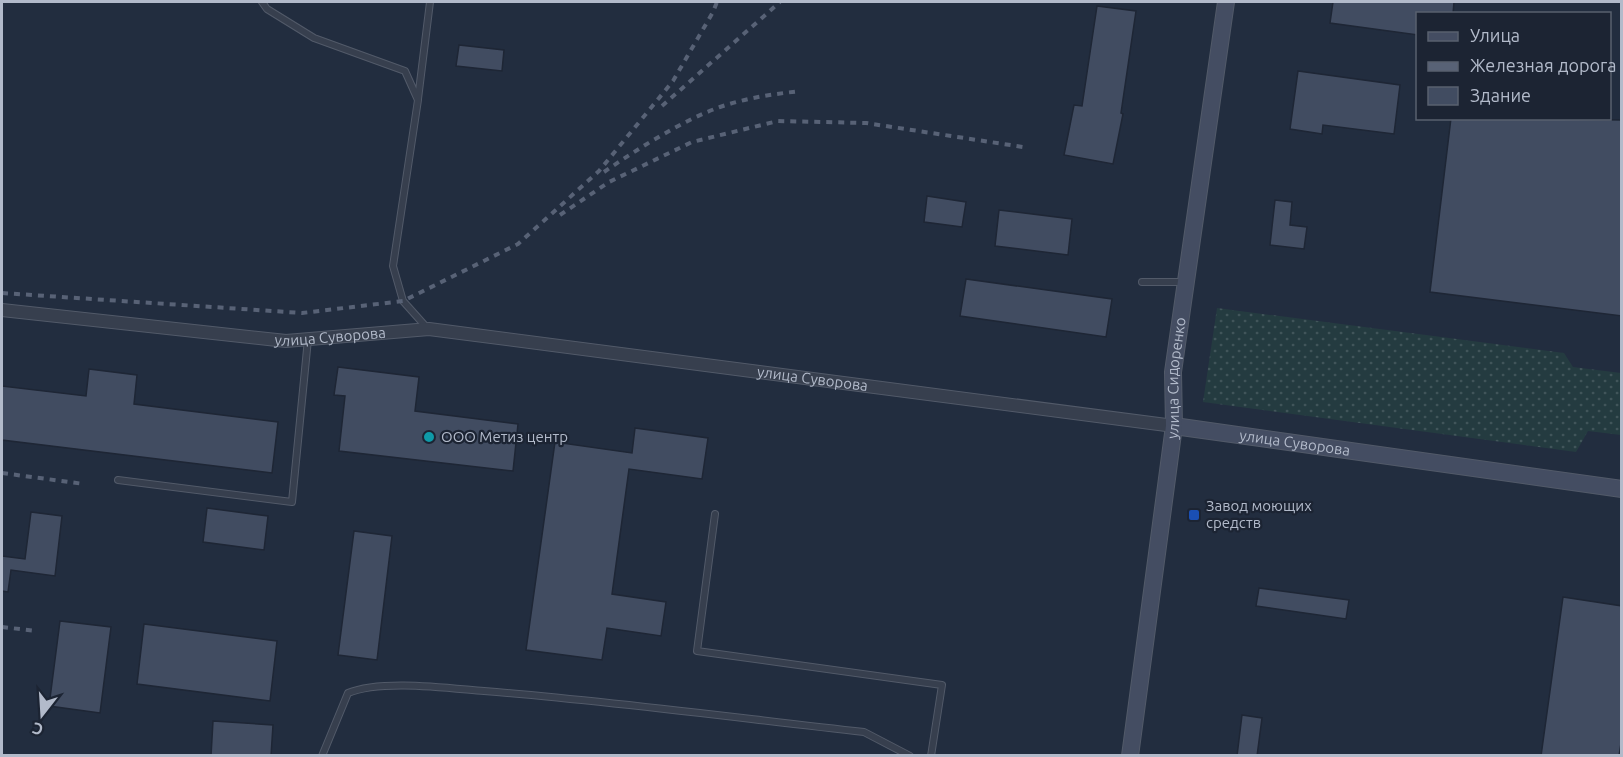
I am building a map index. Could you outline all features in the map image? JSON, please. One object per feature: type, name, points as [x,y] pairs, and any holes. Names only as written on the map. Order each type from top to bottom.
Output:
[{"type":"street","name":"улица Сидоренко","points":[[1130,756],[1174,426],[1173,372],[1226,2]]},
{"type":"street","name":"улица Суворова","points":[[2,310],[286,341],[429,329],[1174,426],[1622,489]]},
{"type":"lane","points":[[262,2],[267,9],[314,38],[405,71],[418,100]]},
{"type":"lane","points":[[429,329],[403,301],[393,266],[430,2]]},
{"type":"lane","points":[[1142,282],[1186,282]]},
{"type":"lane","points":[[118,480],[292,502],[308,339]]},
{"type":"lane","points":[[715,514],[697,651],[942,685],[931,756]]},
{"type":"lane","points":[[322,756],[348,693],[362,688],[423,686],[534,695],[864,732],[910,756]]},
{"type":"green space","points":[[1217,308],[1564,353],[1573,367],[1621,373],[1621,435],[1588,431],[1576,452],[1203,402]]},
{"type":"building","points":[[1333,2],[1454,2],[1453,12],[1416,12],[1416,35],[1330,23]]},
{"type":"building","points":[[1097,6],[1136,11],[1121,113],[1123,114],[1113,164],[1064,155],[1074,105],[1082,106]]},
{"type":"building","points":[[459,45],[504,50],[502,71],[456,66]]},
{"type":"building","points":[[1298,71],[1400,85],[1394,134],[1323,125],[1322,134],[1290,129]]},
{"type":"building","points":[[1451,120],[1622,120],[1622,316],[1430,292]]},
{"type":"building","points":[[927,196],[966,202],[962,227],[924,222]]},
{"type":"building","points":[[1275,200],[1292,202],[1290,225],[1307,227],[1304,249],[1270,245]]},
{"type":"building","points":[[999,210],[1072,219],[1068,255],[995,246]]},
{"type":"building","points":[[966,279],[1112,299],[1106,337],[960,316]]},
{"type":"building","name":"ООО Метиз центр","points":[[338,367],[419,377],[415,411],[518,424],[513,471],[339,451],[345,396],[334,395]]},
{"type":"building","points":[[89,369],[137,375],[134,404],[278,422],[272,473],[2,440],[2,386],[86,396]]},
{"type":"building","points":[[635,428],[708,438],[702,479],[629,469],[612,594],[666,602],[661,636],[607,628],[602,660],[526,650],[555,442],[632,453]]},
{"type":"building","points":[[207,508],[268,516],[264,550],[203,542]]},
{"type":"building","points":[[31,512],[62,516],[55,576],[11,570],[8,592],[2,591],[2,556],[25,559]]},
{"type":"building","points":[[354,531],[392,536],[377,660],[338,655]]},
{"type":"building","points":[[1259,588],[1349,600],[1346,619],[1256,606]]},
{"type":"building","points":[[1563,597],[1622,606],[1622,737],[1619,756],[1541,756]]},
{"type":"building","points":[[60,621],[111,627],[100,713],[49,706]]},
{"type":"building","points":[[144,624],[277,641],[270,701],[137,684]]},
{"type":"building","points":[[1242,715],[1262,718],[1257,756],[1237,756]]},
{"type":"building","points":[[213,721],[273,725],[271,756],[211,756]]},
{"type":"railway","points":[[2,293],[302,313],[403,301],[518,244],[599,171],[673,81],[717,2]]},
{"type":"railway","points":[[662,106],[780,2]]},
{"type":"railway","points":[[604,172],[660,136],[706,113],[750,99],[801,91]]},
{"type":"railway","points":[[560,215],[609,182],[692,142],[778,121],[866,123],[1023,147]]},
{"type":"railway","points":[[2,473],[84,484]]},
{"type":"railway","points":[[2,627],[37,631]]},
{"type":"place","name":"ООО Метиз центр","points":[[429,437]]},
{"type":"place","name":"Завод моющих средств","points":[[1194,515]]}]
